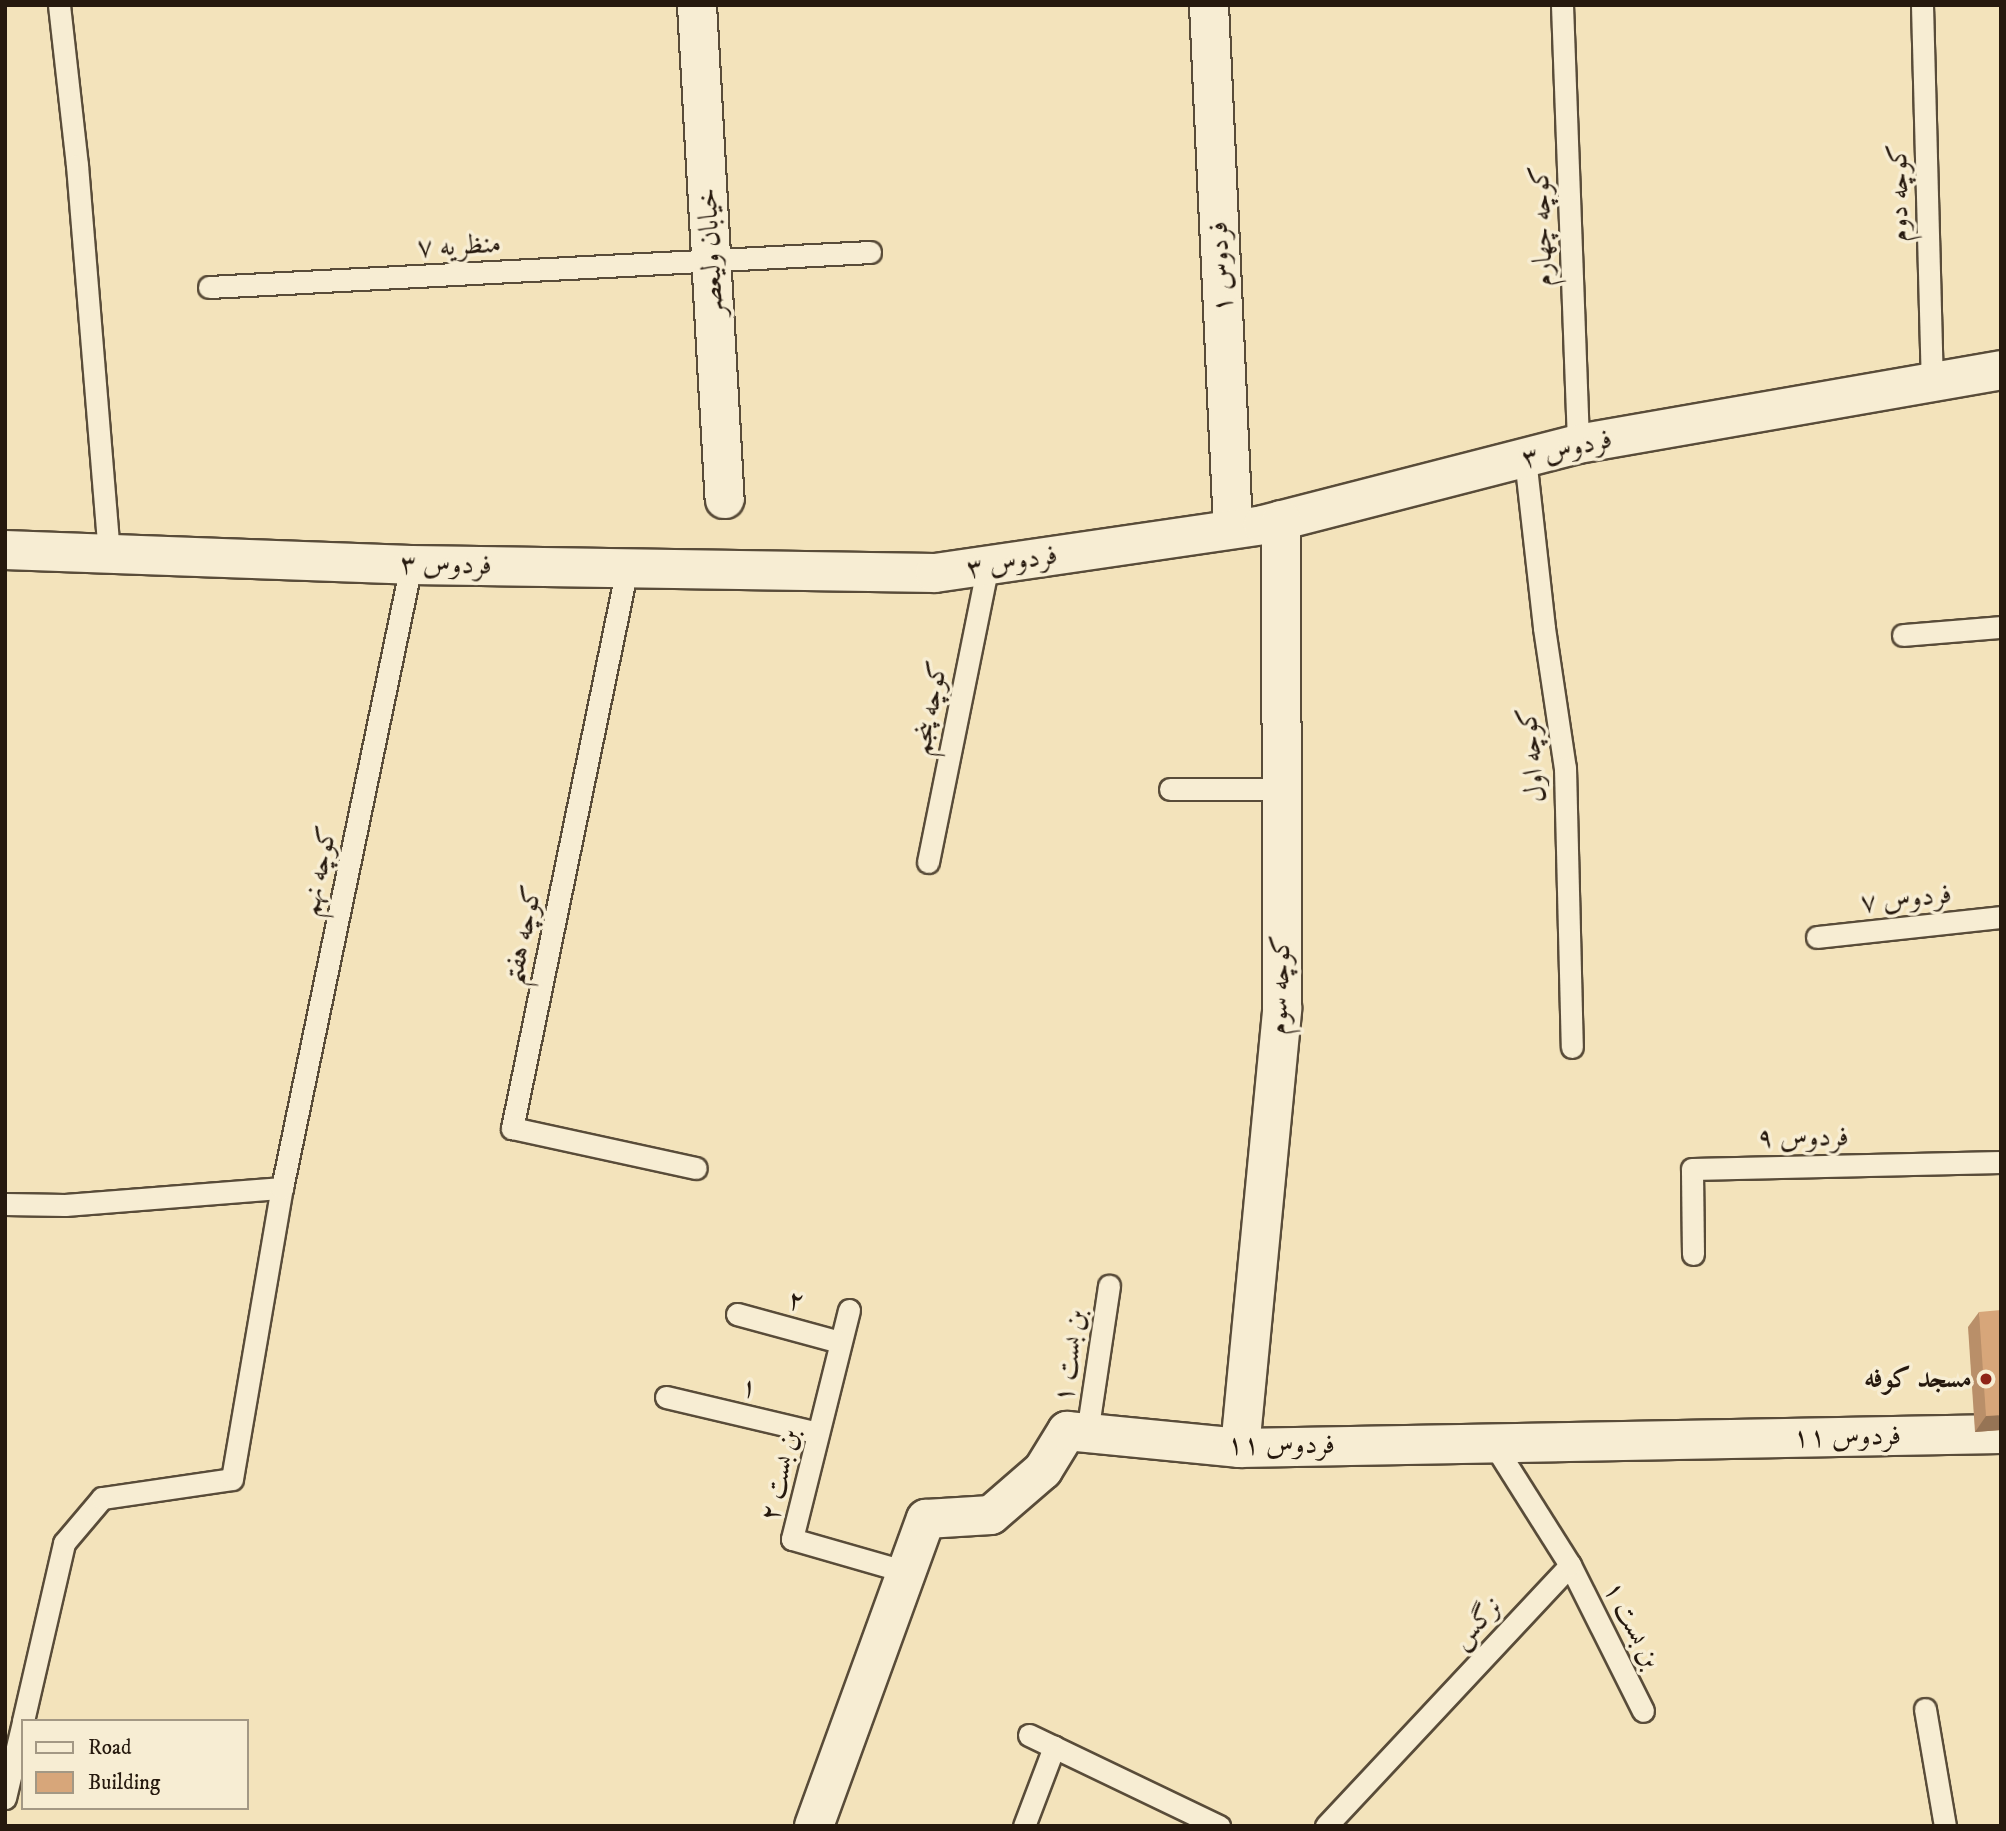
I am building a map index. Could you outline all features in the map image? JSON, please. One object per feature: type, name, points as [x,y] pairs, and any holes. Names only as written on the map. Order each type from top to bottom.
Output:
[{"type":"street","name":"خیابان ولیعصر","points":[[697,5],[725,499]]},
{"type":"street","name":"فردوس ۱","points":[[1209,5],[1233,528]]},
{"type":"street","name":"فردوس ۳","points":[[5,550],[411,565],[935,573],[1281,520],[1578,444],[2001,370]]},
{"type":"street","name":"کوچه سوم","points":[[1240,1447],[1282,1008],[1281,520]]},
{"type":"street","name":"فردوس ۱۱","points":[[814,1826],[926,1519],[992,1515],[1043,1471],[1067,1431],[1240,1447],[2001,1434]]},
{"type":"lane","points":[[59,5],[77,165],[109,554]]},
{"type":"lane","name":"کوچه چهارم","points":[[1562,5],[1578,444]]},
{"type":"lane","name":"کوچه دوم","points":[[1923,5],[1932,380]]},
{"type":"lane","name":"منظریه ۷","points":[[209,287],[870,252]]},
{"type":"lane","name":"کوچه اول","points":[[1525,458],[1544,628],[1565,768],[1572,1047]]},
{"type":"lane","name":"کوچه نهم","points":[[23,1719],[64,1543],[102,1498],[232,1479],[282,1188],[411,565]]},
{"type":"lane","name":"کوچه پنجم","points":[[928,862],[988,565]]},
{"type":"lane","name":"کوچه هفتم","points":[[627,568],[512,1128],[696,1168]]},
{"type":"lane","points":[[1903,635],[2001,627]]},
{"type":"lane","points":[[1170,789],[1282,789]]},
{"type":"lane","name":"فردوس ۷","points":[[1816,937],[2001,917]]},
{"type":"lane","name":"فردوس ۹","points":[[1693,1254],[1692,1169],[2001,1162]]},
{"type":"lane","points":[[5,1204],[65,1205],[282,1188]]},
{"type":"lane","name":"بن بست ۱","points":[[1087,1433],[1109,1286]]},
{"type":"lane","name":"بن بست ۲","points":[[849,1310],[792,1539],[907,1572]]},
{"type":"lane","name":"۲","points":[[737,1314],[840,1342]]},
{"type":"lane","name":"۱","points":[[666,1397],[818,1433]]},
{"type":"lane","points":[[1493,1443],[1570,1565]]},
{"type":"lane","name":"بن بست ۱","points":[[1570,1565],[1643,1711]]},
{"type":"lane","name":"نرگس","points":[[1326,1826],[1570,1565]]},
{"type":"lane","points":[[1925,1709],[1945,1826]]},
{"type":"lane","points":[[5,1798],[21,1730]]},
{"type":"lane","points":[[1029,1735],[1219,1826]]},
{"type":"lane","points":[[1024,1826],[1054,1747]]},
{"type":"building","points":[[2001,1310],[2001,1415],[1986,1416],[1979,1312]]},
{"type":"place","name":"مسجد کوفه","points":[[1986,1379]]}]
